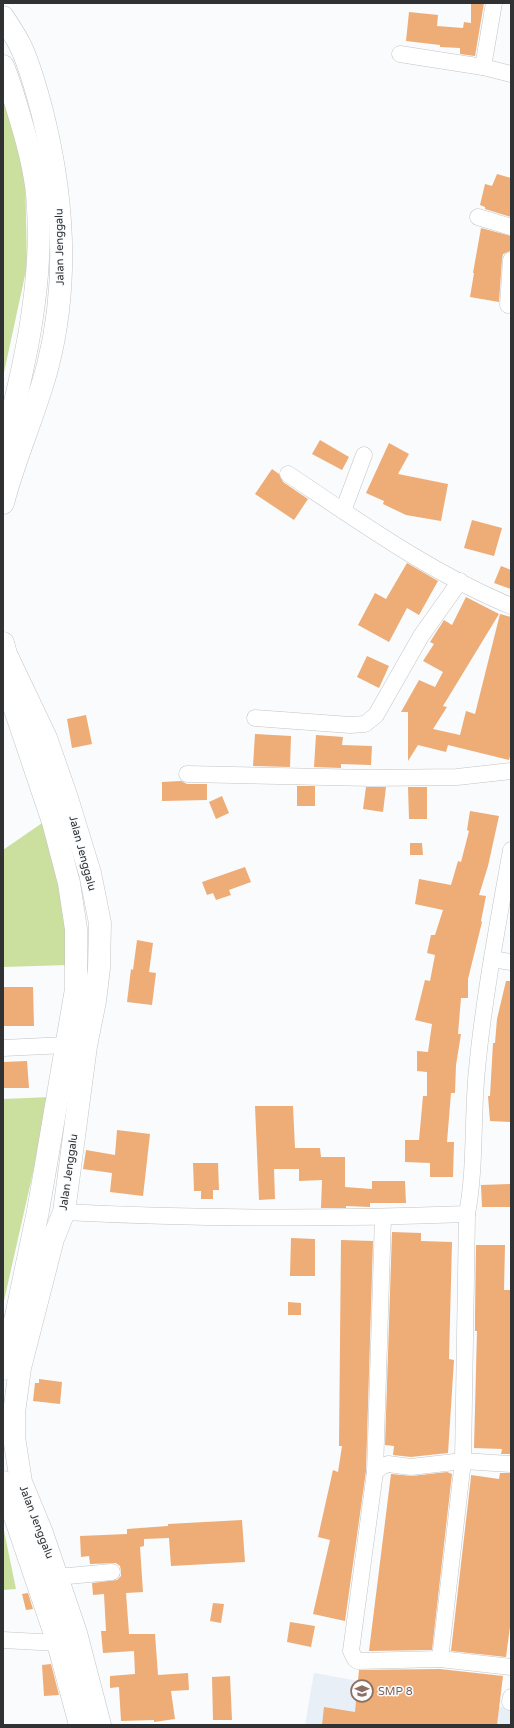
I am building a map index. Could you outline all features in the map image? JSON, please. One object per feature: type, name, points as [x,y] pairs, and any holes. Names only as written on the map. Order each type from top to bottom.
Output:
[{"type":"main road","name":"Jalan Jenggalu","points":[[3,16],[23,52],[35,85],[47,132],[56,186],[62,268],[59,305],[48,366],[32,418],[12,471],[3,503]]},
{"type":"main road","name":"Jalan Jenggalu","points":[[3,66],[14,96],[30,153],[38,207],[38,253],[34,303],[25,360],[3,451]]},
{"type":"main road","name":"Jalan Jenggalu","points":[[3,643],[11,665],[46,738],[67,798],[90,873],[100,923],[99,968],[95,1001],[86,1046],[64,1212],[3,1370]]},
{"type":"main road","name":"Jalan Jenggalu","points":[[3,676],[53,822],[69,883],[76,929],[76,989],[38,1211],[23,1320],[20,1368],[14,1413],[14,1437],[21,1482],[42,1533],[76,1633],[100,1725]]},
{"type":"main road","name":"Jalan Jenggalu","points":[[3,1482],[58,1643],[80,1725]]},
{"type":"street","points":[[483,67],[494,3]]},
{"type":"street","points":[[400,54],[483,67],[511,74]]},
{"type":"street","points":[[478,217],[511,227]]},
{"type":"street","points":[[508,305],[511,260]]},
{"type":"street","points":[[343,511],[364,455]]},
{"type":"street","points":[[288,474],[411,556],[491,598],[511,606]]},
{"type":"street","points":[[256,718],[350,725],[365,724],[376,715],[421,636],[460,581]]},
{"type":"street","points":[[187,774],[371,778],[457,777],[511,771]]},
{"type":"street","points":[[440,1659],[463,1461],[467,1214],[473,1170],[477,1070],[492,959],[511,850]]},
{"type":"street","points":[[492,959],[511,962]]},
{"type":"street","points":[[3,1048],[66,1046]]},
{"type":"street","points":[[64,1212],[226,1218],[382,1217],[467,1214]]},
{"type":"street","points":[[382,1217],[375,1472],[351,1652],[358,1661],[440,1659],[511,1667]]},
{"type":"street","points":[[375,1472],[381,1466],[388,1464],[411,1467],[463,1461],[511,1464]]},
{"type":"street","points":[[57,1577],[112,1572]]},
{"type":"street","points":[[3,1640],[58,1643]]},
{"type":"shaded area","name":"SMP 8","points":[[314,1673],[511,1709],[511,1725],[305,1725]]},
{"type":"green space","points":[[3,86],[25,167],[27,266],[3,377]]},
{"type":"green space","points":[[45,821],[62,890],[68,965],[3,967],[3,850]]},
{"type":"green space","points":[[50,1097],[3,1305],[3,1099]]},
{"type":"green space","points":[[3,1526],[16,1589],[3,1590]]},
{"type":"building","points":[[471,3],[484,3],[475,56],[460,54],[460,48],[440,47],[440,45],[406,41],[409,12],[438,15],[437,26],[463,28],[464,22],[471,23]]},
{"type":"building","points":[[497,174],[511,178],[511,217],[485,209],[485,207],[480,205],[485,184],[492,186]]},
{"type":"building","points":[[481,228],[511,236],[510,251],[503,254],[502,259],[499,302],[470,297]]},
{"type":"building","points":[[320,440],[349,457],[342,470],[312,454]]},
{"type":"building","points":[[389,443],[409,454],[398,474],[448,484],[441,521],[406,515],[383,504],[384,501],[366,493]]},
{"type":"building","points":[[272,469],[279,474],[283,482],[308,499],[294,520],[255,494]]},
{"type":"building","points":[[472,520],[502,528],[494,556],[464,548]]},
{"type":"building","points":[[407,563],[438,581],[419,615],[407,608],[389,642],[358,625],[375,593],[386,599]]},
{"type":"building","points":[[501,566],[511,570],[511,589],[494,583]]},
{"type":"building","points":[[466,597],[499,614],[443,706],[447,707],[433,729],[460,735],[466,711],[475,714],[500,614],[511,617],[511,752],[509,760],[448,745],[446,752],[418,745],[408,761],[408,712],[401,712],[419,680],[435,687],[443,672],[423,661],[434,644],[430,642],[444,620],[452,625]]},
{"type":"building","points":[[367,656],[389,666],[379,688],[357,677]]},
{"type":"building","points":[[86,715],[92,744],[72,748],[67,719]]},
{"type":"building","points":[[255,734],[291,736],[290,767],[253,766]]},
{"type":"building","points":[[316,735],[343,737],[342,745],[372,746],[371,765],[341,764],[341,768],[314,767]]},
{"type":"building","points":[[181,781],[187,784],[207,784],[207,800],[162,801],[162,782]]},
{"type":"building","points":[[297,786],[315,786],[315,806],[297,806]]},
{"type":"building","points":[[366,787],[386,787],[383,812],[363,809]]},
{"type":"building","points":[[408,787],[427,787],[427,819],[409,819]]},
{"type":"building","points":[[222,796],[229,813],[216,819],[209,802]]},
{"type":"building","points":[[470,811],[499,816],[488,866],[479,895],[486,896],[482,922],[468,979],[468,998],[461,998],[458,1034],[461,1034],[456,1065],[455,1093],[451,1093],[447,1142],[454,1142],[453,1177],[430,1177],[430,1163],[405,1162],[405,1140],[419,1140],[423,1096],[427,1096],[427,1072],[417,1071],[417,1051],[428,1052],[432,1024],[415,1020],[425,980],[430,981],[435,955],[427,953],[431,935],[435,935],[443,910],[415,904],[419,879],[451,885],[458,861],[461,862],[469,831],[467,830]]},
{"type":"building","points":[[410,843],[422,843],[423,855],[410,855]]},
{"type":"building","points":[[245,867],[251,882],[229,890],[231,895],[216,900],[213,893],[207,895],[202,882]]},
{"type":"building","points":[[137,940],[153,943],[149,972],[156,973],[152,1005],[127,1002],[131,969],[133,970]]},
{"type":"building","points":[[506,981],[511,981],[511,1122],[490,1121],[488,1096],[490,1096],[493,1043],[495,1043],[497,1019]]},
{"type":"building","points":[[3,987],[33,987],[34,1026],[3,1026]]},
{"type":"building","points":[[27,1061],[29,1088],[3,1088],[3,1062]]},
{"type":"building","points":[[255,1106],[293,1106],[295,1148],[320,1148],[321,1157],[345,1157],[345,1187],[372,1189],[372,1181],[405,1181],[406,1203],[370,1203],[370,1207],[346,1206],[346,1208],[321,1208],[322,1180],[299,1181],[299,1169],[274,1169],[275,1199],[259,1200]]},
{"type":"building","points":[[117,1130],[150,1134],[143,1196],[110,1192],[112,1173],[83,1169],[86,1150],[115,1155]]},
{"type":"building","points":[[193,1163],[218,1163],[219,1190],[213,1190],[213,1199],[201,1199],[201,1191],[194,1191]]},
{"type":"building","points":[[511,1184],[511,1207],[482,1207],[481,1185]]},
{"type":"building","points":[[392,1232],[421,1233],[421,1241],[452,1242],[449,1359],[454,1360],[448,1453],[411,1457],[393,1455],[394,1446],[385,1445]]},
{"type":"building","points":[[291,1238],[315,1239],[315,1276],[290,1276]]},
{"type":"building","points":[[341,1240],[373,1241],[366,1471],[345,1621],[313,1614],[330,1540],[318,1537],[333,1470],[338,1472],[342,1446],[339,1446]]},
{"type":"building","points":[[476,1245],[505,1245],[504,1290],[511,1290],[511,1454],[501,1454],[502,1449],[474,1448],[477,1331],[475,1331]]},
{"type":"building","points":[[288,1302],[301,1303],[301,1315],[288,1315]]},
{"type":"building","points":[[39,1379],[62,1382],[60,1404],[33,1401],[35,1383],[39,1383]]},
{"type":"building","points":[[447,1472],[452,1474],[432,1650],[369,1651],[391,1474],[412,1476]]},
{"type":"building","points":[[500,1473],[511,1473],[511,1619],[506,1657],[451,1651],[471,1475],[499,1479]]},
{"type":"building","points":[[242,1520],[245,1562],[171,1566],[169,1538],[144,1539],[144,1546],[140,1547],[143,1592],[126,1593],[129,1634],[155,1634],[158,1675],[188,1673],[189,1690],[171,1691],[175,1719],[154,1722],[154,1720],[121,1721],[119,1687],[110,1688],[110,1676],[135,1674],[134,1651],[103,1653],[101,1631],[106,1631],[104,1594],[93,1595],[92,1583],[117,1580],[121,1576],[120,1566],[116,1563],[90,1564],[89,1556],[81,1557],[80,1536],[127,1534],[127,1529],[168,1526],[168,1524]]},
{"type":"building","points":[[28,1593],[33,1609],[26,1610],[22,1594]]},
{"type":"building","points":[[213,1603],[224,1604],[221,1623],[210,1621]]},
{"type":"building","points":[[290,1622],[315,1626],[311,1647],[287,1642]]},
{"type":"building","points":[[51,1664],[59,1695],[44,1696],[42,1665]]},
{"type":"building","points":[[440,1669],[503,1676],[497,1725],[322,1725],[324,1707],[355,1712],[359,1670]]},
{"type":"building","points":[[230,1676],[232,1720],[213,1720],[212,1677]]},
{"type":"place","name":"SMP 8","points":[[362,1691]]}]
